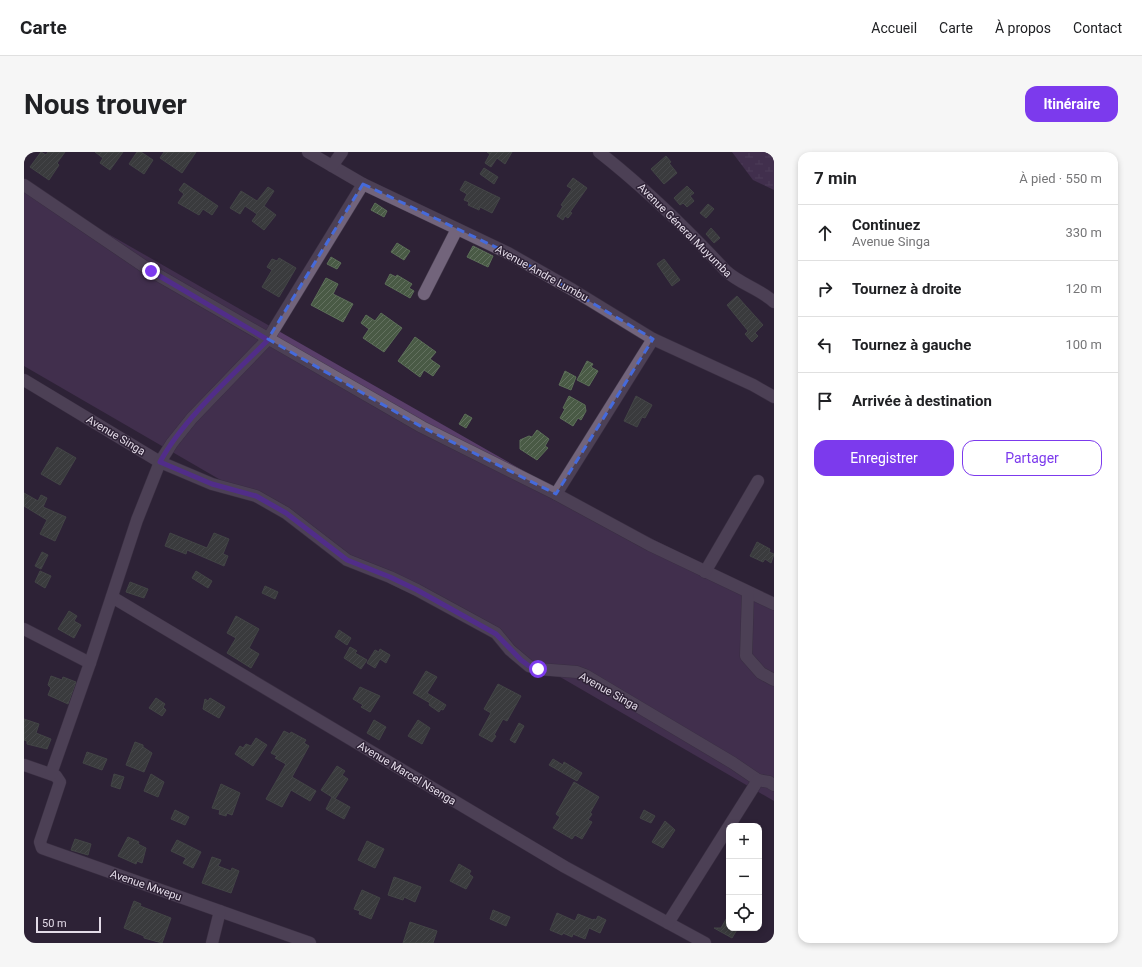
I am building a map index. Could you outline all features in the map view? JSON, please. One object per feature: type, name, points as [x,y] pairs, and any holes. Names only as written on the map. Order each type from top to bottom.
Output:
[{"type":"street","name":"Avenue Andre Lumbu","points":[[308,152],[363,184],[508,253],[573,290],[653,339],[753,385],[774,397]]},
{"type":"street","points":[[332,166],[342,152]]},
{"type":"street","name":"Avenue Géneral Muyumba","points":[[599,152],[630,176],[664,207],[733,278],[763,293],[774,302]]},
{"type":"street","points":[[24,765],[51,774],[90,663],[137,520],[160,462],[172,443],[192,418],[268,340],[363,184]]},
{"type":"street","points":[[24,185],[151,271],[268,340],[422,427],[556,494],[650,545],[774,604]]},
{"type":"street","points":[[424,294],[457,229]]},
{"type":"street","points":[[556,494],[653,339]]},
{"type":"street","name":"Avenue Singa","points":[[24,380],[160,462],[212,484],[256,496],[286,513],[347,560],[390,577],[417,590],[496,634],[510,650],[529,666],[538,669],[577,672],[585,675],[733,763],[758,780],[774,784]]},
{"type":"street","points":[[706,572],[758,480]]},
{"type":"street","points":[[748,592],[746,656],[751,664],[761,673],[774,680]]},
{"type":"street","name":"Avenue Marcel Nsenga","points":[[112,597],[565,867],[705,943]]},
{"type":"street","points":[[24,628],[90,663]]},
{"type":"street","name":"Avenue Mwepu","points":[[51,774],[59,780],[59,789],[41,836],[40,845],[42,848],[220,911],[279,938],[310,943]]},
{"type":"street","points":[[668,923],[758,780]]},
{"type":"street","points":[[212,943],[220,911]]},
{"type":"highlighted area","points":[[363,184],[508,253],[653,339],[556,494],[422,427],[268,339]]},
{"type":"green space","points":[[732,152],[774,152],[774,190],[753,180]]},
{"type":"green space","points":[[24,184],[96,227],[566,495],[774,601],[774,801],[24,366]]},
{"type":"building","points":[[41,152],[46,155],[48,152],[65,152],[57,163],[59,165],[49,180],[30,167]]},
{"type":"building","points":[[95,152],[123,152],[110,170],[100,163],[103,158]]},
{"type":"building","points":[[137,152],[141,152],[153,160],[144,174],[129,164]]},
{"type":"building","points":[[164,152],[196,152],[182,173],[160,158]]},
{"type":"building","points":[[487,152],[512,152],[505,164],[497,158],[491,167],[485,163],[490,154]]},
{"type":"building","points":[[666,156],[671,162],[669,163],[677,173],[664,184],[651,169]]},
{"type":"building","points":[[484,168],[498,177],[494,184],[480,174]]},
{"type":"building","points":[[573,178],[587,188],[570,212],[572,213],[568,218],[565,216],[563,220],[557,216],[563,206],[561,205],[572,189],[567,186]]},
{"type":"building","points":[[465,181],[500,198],[492,213],[480,207],[479,210],[468,205],[469,202],[464,200],[467,194],[460,190]]},
{"type":"building","points":[[184,183],[218,206],[212,215],[203,209],[199,215],[178,203],[184,194],[179,190]]},
{"type":"building","points":[[687,186],[694,193],[690,196],[694,201],[687,207],[683,203],[680,205],[674,198]]},
{"type":"building","points":[[268,187],[274,191],[264,206],[276,215],[264,230],[252,221],[257,214],[245,206],[240,214],[230,208],[241,191],[257,201]]},
{"type":"building","points":[[375,203],[387,211],[384,217],[371,210]]},
{"type":"building","points":[[708,204],[714,209],[706,218],[700,213]]},
{"type":"building","points":[[711,228],[720,238],[714,243],[706,234]]},
{"type":"building","points":[[397,243],[410,251],[404,260],[391,252]]},
{"type":"building","points":[[473,246],[493,256],[488,267],[467,257]]},
{"type":"building","points":[[331,257],[341,263],[337,269],[327,264]]},
{"type":"building","points":[[279,258],[296,268],[279,297],[262,287],[272,270],[267,267],[272,259],[277,261]]},
{"type":"building","points":[[664,259],[680,280],[672,286],[657,264]]},
{"type":"building","points":[[390,274],[396,277],[397,275],[412,284],[409,288],[414,291],[410,298],[385,284]]},
{"type":"building","points":[[326,278],[338,284],[333,294],[353,304],[343,322],[311,305]]},
{"type":"building","points":[[737,296],[763,325],[755,333],[758,336],[752,342],[745,334],[748,331],[727,305]]},
{"type":"building","points":[[381,313],[402,328],[384,352],[363,338],[369,329],[361,323],[366,315],[375,321]]},
{"type":"building","points":[[415,337],[436,352],[430,359],[440,366],[433,376],[424,370],[420,377],[398,361]]},
{"type":"building","points":[[587,361],[593,364],[591,367],[598,371],[589,386],[577,380]]},
{"type":"building","points":[[565,371],[576,377],[571,390],[559,385]]},
{"type":"building","points":[[569,396],[585,405],[586,411],[581,420],[578,418],[573,426],[560,418],[565,409],[563,408]]},
{"type":"building","points":[[636,396],[652,405],[645,418],[642,417],[637,427],[624,421]]},
{"type":"building","points":[[465,414],[472,418],[466,428],[459,424]]},
{"type":"building","points":[[537,430],[549,439],[545,446],[548,448],[537,460],[520,449],[520,440],[529,436],[532,437]]},
{"type":"building","points":[[57,447],[76,458],[60,485],[41,474]]},
{"type":"building","points":[[24,493],[38,501],[41,495],[47,498],[43,507],[66,517],[55,541],[40,534],[47,520],[24,506]]},
{"type":"building","points":[[170,533],[207,548],[214,533],[229,539],[223,554],[228,556],[224,566],[187,550],[186,554],[165,546]]},
{"type":"building","points":[[757,542],[770,549],[769,552],[774,554],[771,563],[765,559],[763,562],[750,556]]},
{"type":"building","points":[[42,552],[48,555],[41,569],[35,566]]},
{"type":"building","points":[[40,571],[51,576],[45,588],[35,582]]},
{"type":"building","points":[[196,571],[212,581],[208,588],[192,578]]},
{"type":"building","points":[[130,582],[148,589],[144,598],[126,592]]},
{"type":"building","points":[[265,586],[278,592],[275,599],[262,593]]},
{"type":"building","points":[[69,611],[77,616],[74,621],[81,625],[74,638],[58,629]]},
{"type":"building","points":[[236,616],[259,629],[249,648],[259,654],[251,668],[227,653],[236,638],[227,633]]},
{"type":"building","points":[[339,630],[351,638],[347,645],[335,637]]},
{"type":"building","points":[[350,647],[357,651],[355,653],[367,660],[361,669],[344,658]]},
{"type":"building","points":[[380,649],[390,655],[386,663],[380,659],[375,668],[367,663],[375,650],[379,652]]},
{"type":"building","points":[[426,671],[437,677],[427,693],[446,705],[443,710],[441,709],[439,712],[429,705],[430,703],[413,693]]},
{"type":"building","points":[[51,676],[62,680],[63,677],[76,682],[68,704],[48,695],[51,688],[48,685]]},
{"type":"building","points":[[498,684],[521,696],[507,721],[503,719],[494,735],[496,736],[492,742],[479,735],[491,713],[484,709]]},
{"type":"building","points":[[360,687],[380,696],[370,712],[361,707],[363,705],[353,699]]},
{"type":"building","points":[[156,698],[165,704],[163,707],[166,710],[162,716],[149,708]]},
{"type":"building","points":[[210,698],[225,707],[219,718],[203,709],[205,699],[208,701]]},
{"type":"building","points":[[24,719],[39,724],[36,733],[51,739],[47,749],[27,744],[27,741],[24,740]]},
{"type":"building","points":[[374,720],[386,727],[379,740],[367,733]]},
{"type":"building","points":[[418,720],[430,728],[422,744],[408,736]]},
{"type":"building","points":[[519,723],[524,726],[515,743],[510,740]]},
{"type":"building","points":[[284,731],[290,734],[291,732],[306,740],[304,743],[309,746],[292,777],[316,791],[310,801],[291,790],[282,807],[266,799],[286,764],[275,758],[277,756],[271,753]]},
{"type":"building","points":[[256,738],[267,745],[253,766],[235,754],[240,746],[243,748],[246,744],[251,746]]},
{"type":"building","points":[[135,742],[143,745],[143,747],[152,753],[144,772],[126,765]]},
{"type":"building","points":[[87,752],[107,759],[102,770],[83,763]]},
{"type":"building","points":[[553,759],[563,765],[564,762],[582,773],[577,781],[549,765]]},
{"type":"building","points":[[337,766],[345,771],[342,775],[348,779],[335,799],[321,790]]},
{"type":"building","points":[[114,774],[124,777],[120,789],[111,786]]},
{"type":"building","points":[[151,774],[164,782],[158,797],[144,791]]},
{"type":"building","points":[[574,782],[599,797],[590,813],[592,814],[588,820],[592,822],[582,839],[575,835],[572,839],[553,828],[560,817],[556,814]]},
{"type":"building","points":[[221,784],[240,793],[232,815],[227,813],[226,816],[219,814],[220,810],[212,808]]},
{"type":"building","points":[[332,797],[350,807],[344,819],[326,809]]},
{"type":"building","points":[[175,810],[189,817],[185,825],[171,819]]},
{"type":"building","points":[[644,810],[655,816],[651,823],[640,818]]},
{"type":"building","points":[[665,821],[675,830],[663,848],[652,842]]},
{"type":"building","points":[[128,837],[139,842],[138,844],[146,848],[142,863],[137,861],[136,864],[118,856]]},
{"type":"building","points":[[75,839],[91,844],[88,855],[71,850]]},
{"type":"building","points":[[177,840],[201,852],[193,868],[183,863],[186,858],[171,851]]},
{"type":"building","points":[[367,841],[384,849],[375,868],[358,860]]},
{"type":"building","points":[[212,857],[221,860],[218,866],[231,871],[232,868],[239,871],[231,893],[202,883]]},
{"type":"building","points":[[459,864],[471,871],[469,874],[473,877],[466,889],[450,881]]},
{"type":"building","points":[[394,877],[421,887],[415,902],[404,897],[403,900],[388,895]]},
{"type":"building","points":[[362,890],[380,898],[371,919],[359,914],[360,911],[354,909]]},
{"type":"building","points":[[134,901],[141,904],[140,906],[171,918],[162,943],[144,938],[144,936],[124,928]]},
{"type":"building","points":[[493,910],[510,917],[506,926],[490,919]]},
{"type":"building","points":[[557,913],[575,921],[578,914],[593,920],[596,920],[598,916],[606,920],[600,933],[589,928],[585,939],[573,934],[572,937],[563,933],[562,935],[550,930]]},
{"type":"building","points":[[726,919],[726,931],[736,931],[732,938],[714,928],[721,928]]},
{"type":"building","points":[[410,922],[437,931],[433,943],[403,943]]},
{"type":"route","points":[[151,271],[268,340],[192,418],[166,450],[160,462],[212,484],[233,488],[256,496],[286,513],[340,556],[417,590],[496,634],[521,660],[529,666],[538,669]]}]
